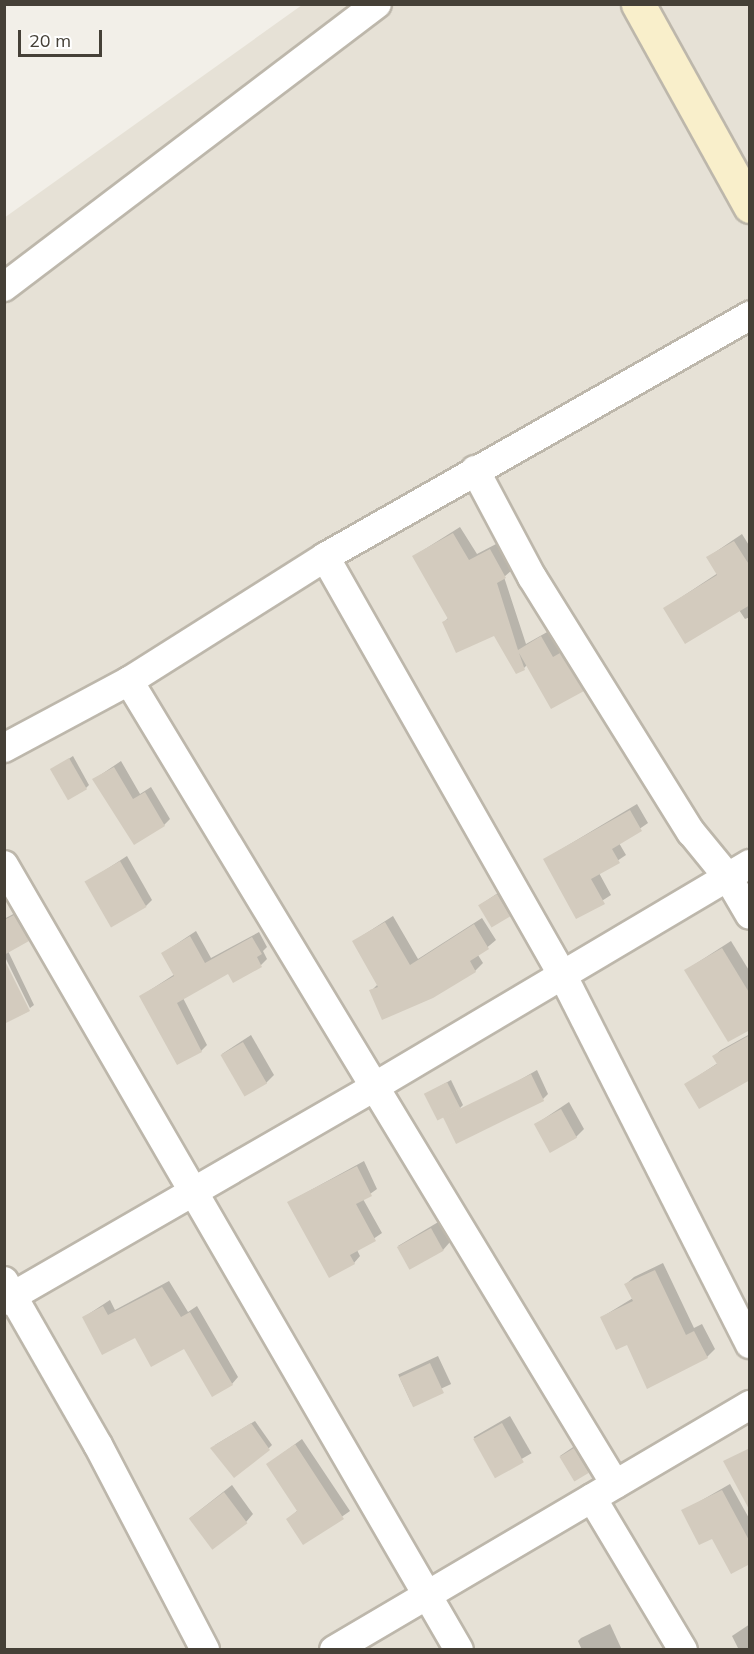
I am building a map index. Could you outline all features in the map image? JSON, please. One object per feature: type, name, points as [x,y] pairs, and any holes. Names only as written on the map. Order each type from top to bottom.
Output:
[{"type":"street","points":[[4,288],[377,4]]},
{"type":"street","points":[[638,4],[750,206]]},
{"type":"street","points":[[4,748],[129,681],[325,557],[750,315]]},
{"type":"street","points":[[475,470],[532,577],[692,832],[739,870],[750,915]]},
{"type":"street","points":[[325,557],[562,974],[750,1344]]},
{"type":"street","points":[[129,681],[374,1088],[603,1491],[682,1650]]},
{"type":"street","points":[[4,865],[195,1190],[459,1650]]},
{"type":"street","points":[[205,1650],[98,1445],[7,1293],[374,1088],[739,870]]},
{"type":"street","points":[[334,1650],[750,1405]]},
{"type":"shaded area","points":[[302,5],[749,5],[749,1649],[5,1649],[4,218]]},
{"type":"building","points":[[453,533],[469,560],[490,549],[506,578],[497,583],[518,650],[541,636],[553,657],[560,653],[584,691],[551,709],[519,653],[525,670],[516,674],[494,636],[456,653],[442,622],[448,619],[412,556]]},
{"type":"building","points":[[734,541],[750,566],[750,605],[685,644],[663,608],[717,575],[706,557]]},
{"type":"building","points":[[69,758],[87,789],[68,800],[50,769]]},
{"type":"building","points":[[114,767],[133,799],[145,792],[165,826],[134,845],[92,779]]},
{"type":"building","points":[[630,810],[642,831],[612,849],[620,863],[591,879],[605,904],[576,919],[543,859]]},
{"type":"building","points":[[120,861],[146,907],[111,927],[84,882]]},
{"type":"building","points":[[497,894],[510,916],[492,928],[478,905]]},
{"type":"building","points":[[14,915],[29,941],[4,955],[4,920]]},
{"type":"building","points":[[385,922],[410,965],[474,924],[489,949],[470,961],[476,972],[433,998],[382,1020],[369,990],[378,987],[352,941]]},
{"type":"building","points":[[190,936],[205,963],[252,937],[262,954],[257,957],[262,967],[233,983],[228,974],[177,1003],[202,1052],[177,1065],[139,996],[174,976],[161,953]]},
{"type":"building","points":[[722,948],[750,994],[750,1030],[728,1042],[684,970]]},
{"type":"building","points":[[4,959],[30,1011],[4,1024]]},
{"type":"building","points":[[750,1035],[750,1080],[699,1109],[684,1084],[717,1064],[712,1056]]},
{"type":"building","points":[[243,1042],[267,1084],[244,1097],[220,1055]]},
{"type":"building","points":[[531,1074],[544,1101],[456,1144],[443,1117]]},
{"type":"building","points":[[447,1082],[461,1109],[437,1121],[424,1094]]},
{"type":"building","points":[[561,1109],[577,1138],[550,1153],[534,1124]]},
{"type":"building","points":[[357,1166],[372,1196],[356,1204],[376,1241],[350,1255],[355,1264],[329,1278],[287,1202]]},
{"type":"building","points":[[431,1228],[444,1251],[409,1270],[397,1247]]},
{"type":"building","points":[[655,1270],[686,1335],[694,1331],[708,1358],[647,1389],[627,1345],[616,1350],[600,1317],[633,1301],[624,1284]]},
{"type":"building","points":[[162,1287],[181,1317],[190,1312],[233,1385],[212,1397],[184,1349],[151,1367],[135,1338],[102,1355],[82,1317],[103,1306],[108,1315]]},
{"type":"building","points":[[430,1363],[444,1393],[413,1407],[399,1377]]},
{"type":"building","points":[[251,1423],[270,1450],[234,1478],[210,1448]]},
{"type":"building","points":[[502,1423],[524,1462],[495,1478],[473,1439]]},
{"type":"building","points":[[295,1444],[344,1519],[303,1545],[286,1519],[297,1511],[266,1464]]},
{"type":"building","points":[[574,1448],[589,1473],[574,1482],[559,1457]]},
{"type":"building","points":[[750,1448],[750,1511],[723,1461]]},
{"type":"building","points":[[722,1490],[750,1542],[750,1564],[731,1574],[712,1539],[699,1545],[681,1510]]},
{"type":"building","points":[[224,1492],[247,1523],[212,1550],[189,1518]]}]
